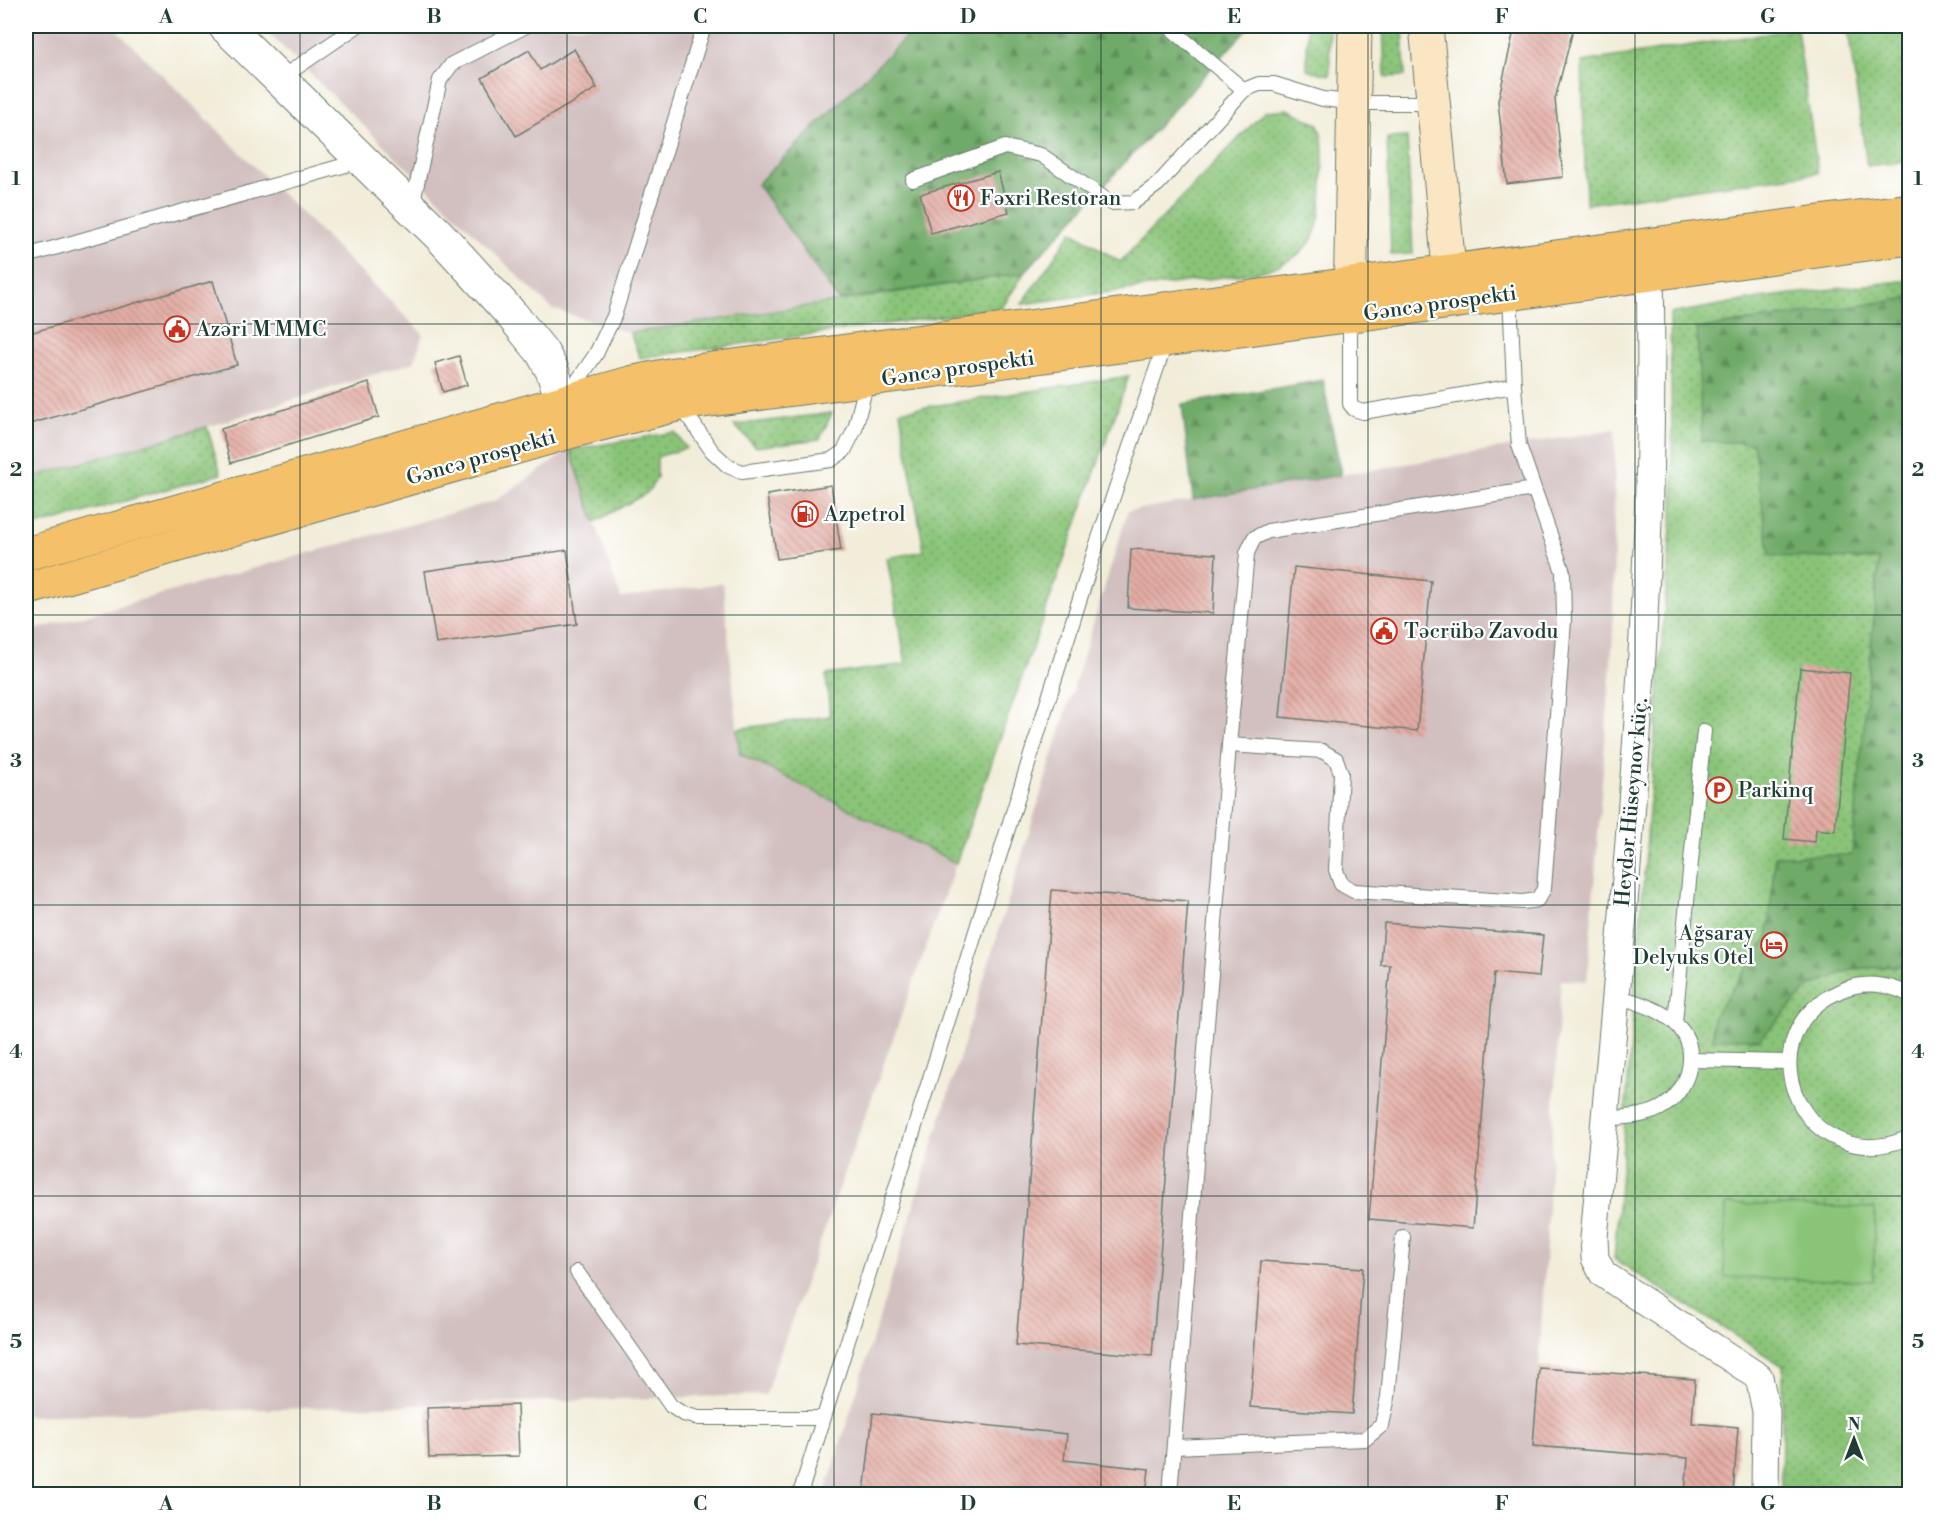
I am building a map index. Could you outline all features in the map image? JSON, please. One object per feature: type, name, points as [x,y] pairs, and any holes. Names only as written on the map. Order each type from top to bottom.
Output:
[{"type":"main road","points":[[1350,300],[1356,103],[1355,26]]},
{"type":"main road","points":[[1426,26],[1450,287]]},
{"type":"main road","name":"Gəncə prospekti","points":[[26,589],[568,416],[630,383],[674,374],[1450,287],[1910,210]]},
{"type":"main road","name":"Gəncə prospekti","points":[[1450,287],[1510,294],[1910,238]]},
{"type":"main road","name":"Gəncə prospekti","points":[[26,554],[568,416],[867,380],[1167,339],[1350,300]]},
{"type":"street","points":[[225,26],[412,208],[530,337],[552,370],[568,416]]},
{"type":"street","name":"Heydər Hüseynov küç.","points":[[1650,274],[1652,402],[1649,532],[1640,696],[1595,1258],[1603,1274],[1759,1377],[1766,1411],[1765,1494]]},
{"type":"lane","points":[[280,79],[357,26]]},
{"type":"lane","points":[[412,208],[440,80],[452,64],[526,26]]},
{"type":"lane","points":[[568,416],[614,316],[704,26]]},
{"type":"lane","points":[[1168,26],[1244,90]]},
{"type":"lane","points":[[913,180],[1005,147],[1041,155],[1112,203],[1134,202],[1158,184],[1244,90],[1258,84],[1274,84],[1323,99],[1356,103],[1432,103]]},
{"type":"lane","points":[[26,256],[362,160]]},
{"type":"lane","points":[[1229,745],[1322,751],[1336,759],[1341,773],[1336,870],[1341,884],[1354,891],[1523,902],[1537,900],[1544,889],[1564,621],[1563,572],[1519,445],[1510,294]]},
{"type":"lane","points":[[1350,300],[1350,404],[1354,409],[1363,412],[1514,386]]},
{"type":"lane","points":[[800,1494],[1096,547],[1167,339]]},
{"type":"lane","points":[[680,404],[712,451],[728,466],[742,472],[831,460],[844,451],[855,429],[867,380]]},
{"type":"lane","points":[[1170,1494],[1229,745],[1247,553],[1254,538],[1268,531],[1534,489]]},
{"type":"lane","points":[[1675,1022],[1704,731]]},
{"type":"lane","points":[[1910,995],[1875,984],[1849,987],[1826,997],[1807,1015],[1798,1029],[1789,1062],[1792,1087],[1802,1111],[1819,1130],[1841,1143],[1867,1148],[1892,1145],[1910,1137]]},
{"type":"lane","points":[[1605,1119],[1647,1113],[1664,1107],[1686,1081],[1692,1060],[1686,1039],[1675,1022],[1646,1004],[1615,996]]},
{"type":"lane","points":[[1692,1060],[1789,1062]]},
{"type":"lane","points":[[1174,1447],[1365,1439],[1382,1425],[1388,1397],[1403,1237]]},
{"type":"lane","points":[[577,1272],[670,1406],[683,1414],[699,1418],[823,1418]]},
{"type":"shaded area","name":"Azəri M MMC","points":[[26,26],[113,26],[423,334],[414,362],[207,427],[26,479]]},
{"type":"shaded area","points":[[261,26],[917,26],[758,184],[838,300],[630,333],[552,309]]},
{"type":"shaded area","name":"Təcrübə Zavodu","points":[[1615,429],[1613,636],[1587,981],[1561,980],[1539,1367],[1695,1379],[1692,1423],[1739,1427],[1733,1494],[825,1494],[1128,511]]},
{"type":"shaded area","points":[[570,450],[621,598],[723,583],[740,754],[956,863],[765,1395],[26,1416],[26,632],[495,501]]},
{"type":"green space","points":[[917,26],[1250,26],[1024,273],[838,300],[757,184]]},
{"type":"green space","points":[[1307,26],[1329,26],[1330,75],[1307,70]]},
{"type":"green space","points":[[1383,26],[1403,26],[1405,76],[1385,77]]},
{"type":"green space","points":[[1880,26],[1909,26],[1909,161],[1867,166],[1848,30]]},
{"type":"green space","points":[[1797,29],[1818,173],[1586,204],[1582,62]]},
{"type":"green space","points":[[1288,109],[1318,124],[1323,151],[1320,214],[1317,228],[1304,249],[1293,258],[1260,272],[1022,304],[1072,231],[1120,262],[1265,111]]},
{"type":"green space","points":[[1407,137],[1413,254],[1391,255],[1387,138]]},
{"type":"green space","points":[[1024,273],[1002,308],[640,358],[630,333]]},
{"type":"green space","name":"Ağsaray Delyuks Otel","points":[[1909,280],[1909,1494],[1781,1494],[1783,1366],[1614,1259],[1673,502],[1670,314],[1759,298]]},
{"type":"green space","points":[[1909,298],[1909,965],[1853,969],[1809,987],[1760,1039],[1713,1039],[1713,1017],[1768,938],[1775,856],[1852,855],[1879,560],[1770,556],[1753,443],[1702,441],[1697,329]]},
{"type":"green space","points":[[1129,376],[956,863],[740,754],[737,729],[830,716],[826,675],[906,664],[887,558],[924,551],[900,411]]},
{"type":"green space","points":[[1323,380],[1341,475],[1193,500],[1182,404]]},
{"type":"green space","points":[[832,413],[820,439],[756,447],[734,425]]},
{"type":"green space","points":[[207,427],[221,474],[26,529],[26,479]]},
{"type":"green space","points":[[675,432],[686,448],[657,457],[657,478],[647,493],[595,522],[570,450]]},
{"type":"green space","points":[[1726,1204],[1875,1208],[1873,1281],[1724,1277]]},
{"type":"building","points":[[1515,26],[1574,26],[1555,99],[1563,177],[1507,184],[1498,101]]},
{"type":"building","points":[[574,49],[597,88],[516,136],[482,78],[529,50],[540,70]]},
{"type":"building","points":[[998,172],[1009,212],[931,233],[920,194]]},
{"type":"building","points":[[213,281],[237,365],[26,425],[26,334]]},
{"type":"building","points":[[459,356],[467,385],[443,392],[435,363]]},
{"type":"building","points":[[369,383],[379,417],[231,463],[221,429]]},
{"type":"building","points":[[831,485],[841,550],[777,559],[767,495]]},
{"type":"building","points":[[1131,549],[1216,554],[1213,613],[1128,608]]},
{"type":"building","points":[[567,550],[577,624],[436,644],[425,571]]},
{"type":"building","points":[[1294,567],[1431,581],[1417,731],[1280,717]]},
{"type":"building","points":[[1800,668],[1850,673],[1835,831],[1816,829],[1815,842],[1784,839]]},
{"type":"building","points":[[1052,890],[1188,901],[1152,1356],[1016,1345]]},
{"type":"building","points":[[1384,923],[1543,935],[1539,977],[1494,973],[1473,1228],[1369,1219],[1390,965],[1381,965]]},
{"type":"building","points":[[1261,1261],[1363,1268],[1352,1414],[1250,1407]]},
{"type":"building","points":[[1539,1368],[1695,1379],[1692,1423],[1738,1427],[1733,1494],[1685,1494],[1688,1458],[1533,1446]]},
{"type":"building","points":[[517,1405],[519,1456],[429,1458],[427,1408]]},
{"type":"building","points":[[873,1413],[1067,1434],[1064,1460],[1149,1469],[1146,1494],[864,1494]]},
{"type":"place","name":"Fəxri Restoran","points":[[961,198]]},
{"type":"place","name":"Azəri M MMC","points":[[177,329]]},
{"type":"place","name":"Azpetrol","points":[[805,514]]},
{"type":"place","name":"Təcrübə Zavodu","points":[[1384,631]]},
{"type":"place","name":"Parkinq","points":[[1719,790]]},
{"type":"place","name":"Ağsaray Delyuks Otel","points":[[1774,945]]}]
